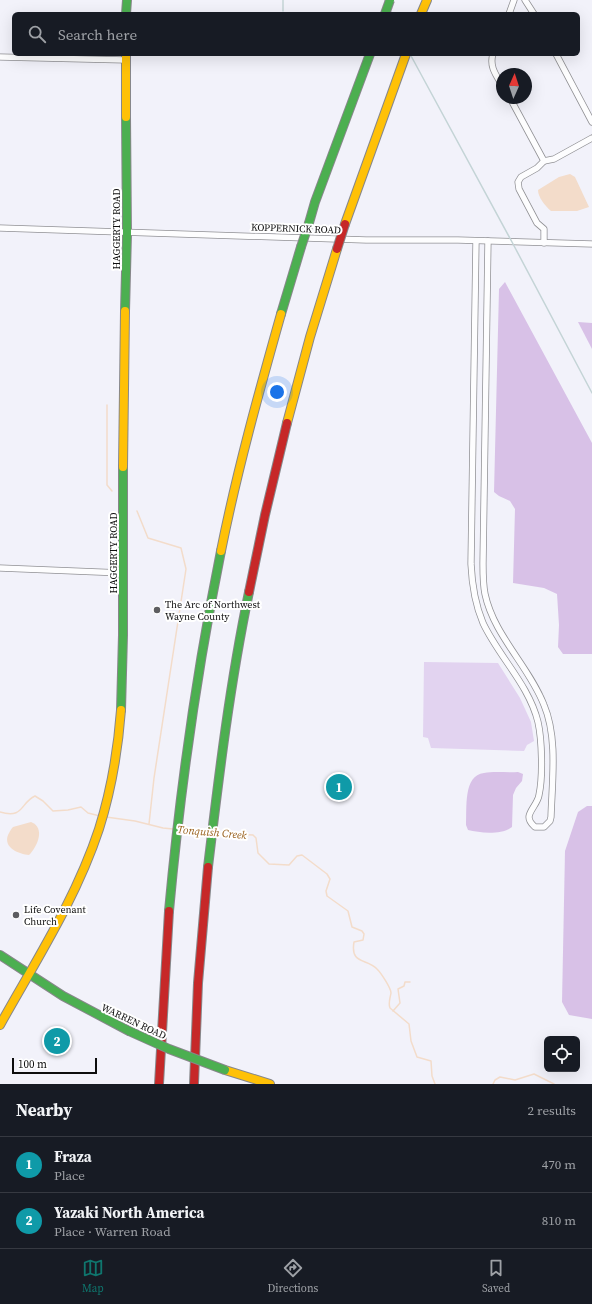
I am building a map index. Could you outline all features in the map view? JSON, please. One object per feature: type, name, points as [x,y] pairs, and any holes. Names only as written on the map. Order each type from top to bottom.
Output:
[{"type":"main road","points":[[126,12],[127,0]]},
{"type":"main road","points":[[386,12],[390,0]]},
{"type":"main road","points":[[422,12],[426,0]]},
{"type":"main road","points":[[159,1084],[166,943],[177,829],[195,693],[220,554],[253,410],[301,247],[315,202],[369,56]]},
{"type":"main road","points":[[194,1084],[199,971],[212,827],[239,641],[258,546],[284,431],[308,343],[345,224],[405,56]]},
{"type":"main road","name":"HAGGERTY ROAD","points":[[0,1025],[75,889],[104,812],[111,783],[120,724],[124,630],[123,460],[127,232],[126,57]]},
{"type":"main road","name":"WARREN ROAD","points":[[0,955],[28,975],[87,1010],[129,1031],[169,1049],[225,1070],[270,1084]]},
{"type":"street","points":[[510,12],[514,0]]},
{"type":"street","points":[[525,0],[533,12]]},
{"type":"street","points":[[493,56],[492,65],[496,73]]},
{"type":"street","points":[[557,56],[592,122]]},
{"type":"street","points":[[0,57],[126,57]]},
{"type":"street","points":[[513,104],[544,161]]},
{"type":"street","points":[[544,243],[544,229],[537,223],[519,189],[519,180],[537,168],[544,161],[554,159],[592,138]]},
{"type":"street","name":"KOPPERNICK ROAD","points":[[0,228],[358,239],[592,244]]},
{"type":"street","points":[[476,241],[472,577],[476,603],[484,625],[526,693],[535,715],[541,742],[540,789],[537,802],[529,817],[530,821],[535,827],[544,828],[550,821],[552,790],[552,740],[547,713],[536,688],[500,631],[485,594],[483,554],[488,242]]},
{"type":"street","points":[[475,311],[486,311]]},
{"type":"street","points":[[474,378],[485,378]]},
{"type":"street","points":[[473,452],[484,452]]},
{"type":"street","points":[[472,555],[483,554]]},
{"type":"street","points":[[0,568],[123,573]]},
{"type":"street","points":[[491,636],[500,631]]},
{"type":"street","points":[[540,789],[552,790]]},
{"type":"shaded area","points":[[570,174],[575,177],[589,207],[577,211],[551,211],[542,201],[538,190],[559,177]]},
{"type":"shaded area","points":[[505,282],[592,443],[592,654],[563,654],[558,647],[559,625],[557,594],[544,588],[513,583],[515,509],[510,501],[494,492],[499,289]]},
{"type":"shaded area","points":[[578,322],[592,323],[592,349]]},
{"type":"shaded area","points":[[424,662],[498,663],[520,698],[531,722],[534,741],[527,745],[524,751],[431,748],[428,738],[423,737]]},
{"type":"shaded area","points":[[518,772],[523,774],[522,781],[516,788],[513,795],[512,827],[508,830],[497,832],[479,832],[468,830],[466,825],[467,802],[469,786],[472,780],[477,775],[484,773]]},
{"type":"shaded area","points":[[587,806],[592,806],[592,1019],[569,1015],[562,1002],[565,851],[578,812]]},
{"type":"shaded area","points":[[31,822],[36,825],[39,833],[39,838],[32,852],[29,855],[13,850],[7,840],[11,830],[13,827]]},
{"type":"waterway","points":[[107,405],[107,485],[112,491]]},
{"type":"waterway","points":[[137,511],[148,538],[181,548],[186,569],[154,778],[149,824]]},
{"type":"waterway","name":"Tonquish Creek","points":[[0,812],[8,814],[18,812],[30,799],[35,796],[43,801],[53,811],[81,807],[88,813],[100,816]]},
{"type":"waterway","name":"Tonquish Creek","points":[[106,817],[173,829]]},
{"type":"waterway","name":"Tonquish Creek","points":[[181,830],[209,832]]},
{"type":"waterway","name":"Tonquish Creek","points":[[217,833],[253,835],[256,838],[258,853],[269,864],[289,865],[297,856],[302,855],[327,874],[330,879],[326,891],[327,896],[348,911],[352,927],[362,931],[364,934],[363,940],[354,942],[354,954],[360,960],[377,969],[386,981],[391,993],[389,1003],[390,1008],[409,1024],[411,1041],[417,1057],[431,1061],[432,1076],[435,1084]]},
{"type":"waterway","points":[[393,1011],[400,1003],[398,989],[404,986],[405,982],[410,982]]},
{"type":"waterway","name":"Tonquish Creek","points":[[493,1084],[495,1080],[500,1077],[515,1080],[534,1074],[554,1084]]},
{"type":"railway","points":[[283,0],[283,11]]},
{"type":"railway","points":[[385,0],[391,12]]},
{"type":"railway","points":[[411,56],[592,393]]},
{"type":"traffic: fast","points":[[126,12],[127,0]]},
{"type":"traffic: fast","points":[[386,12],[390,0]]},
{"type":"traffic: fast","points":[[309,223],[315,202],[369,56]]},
{"type":"traffic: fast","points":[[125,311],[127,234],[126,117]]},
{"type":"traffic: fast","points":[[301,247],[309,223]]},
{"type":"traffic: fast","points":[[281,314],[301,247]]},
{"type":"traffic: fast","points":[[121,710],[123,635],[123,467]]},
{"type":"traffic: fast","points":[[169,911],[178,820],[190,730],[204,640],[221,551]]},
{"type":"traffic: fast","points":[[208,867],[231,695],[249,592]]},
{"type":"traffic: fast","points":[[0,955],[63,996],[129,1031]]},
{"type":"traffic: fast","points":[[129,1031],[169,1049],[225,1070]]},
{"type":"traffic: slow","points":[[422,12],[427,0]]},
{"type":"traffic: slow","points":[[126,56],[126,117]]},
{"type":"traffic: slow","points":[[345,224],[405,56]]},
{"type":"traffic: slow","points":[[287,423],[310,337],[337,249]]},
{"type":"traffic: slow","points":[[123,467],[125,311]]},
{"type":"traffic: slow","points":[[221,551],[241,461],[281,314]]},
{"type":"traffic: slow","points":[[0,1025],[54,930],[90,855],[99,829],[110,785],[116,755],[121,710]]},
{"type":"traffic: slow","points":[[225,1070],[270,1084]]},
{"type":"traffic: jam","points":[[337,249],[345,224]]},
{"type":"traffic: jam","points":[[249,592],[265,515],[287,423]]},
{"type":"traffic: jam","points":[[194,1084],[198,983],[208,867]]},
{"type":"traffic: jam","points":[[159,1084],[169,911]]},
{"type":"place","name":"The Arc of Northwest Wayne County","points":[[157,610]]},
{"type":"place","name":"Fraza","points":[[339,787]]},
{"type":"place","name":"Life Covenant Church","points":[[16,915]]},
{"type":"place","name":"Yazaki North America","points":[[57,1041]]}]
